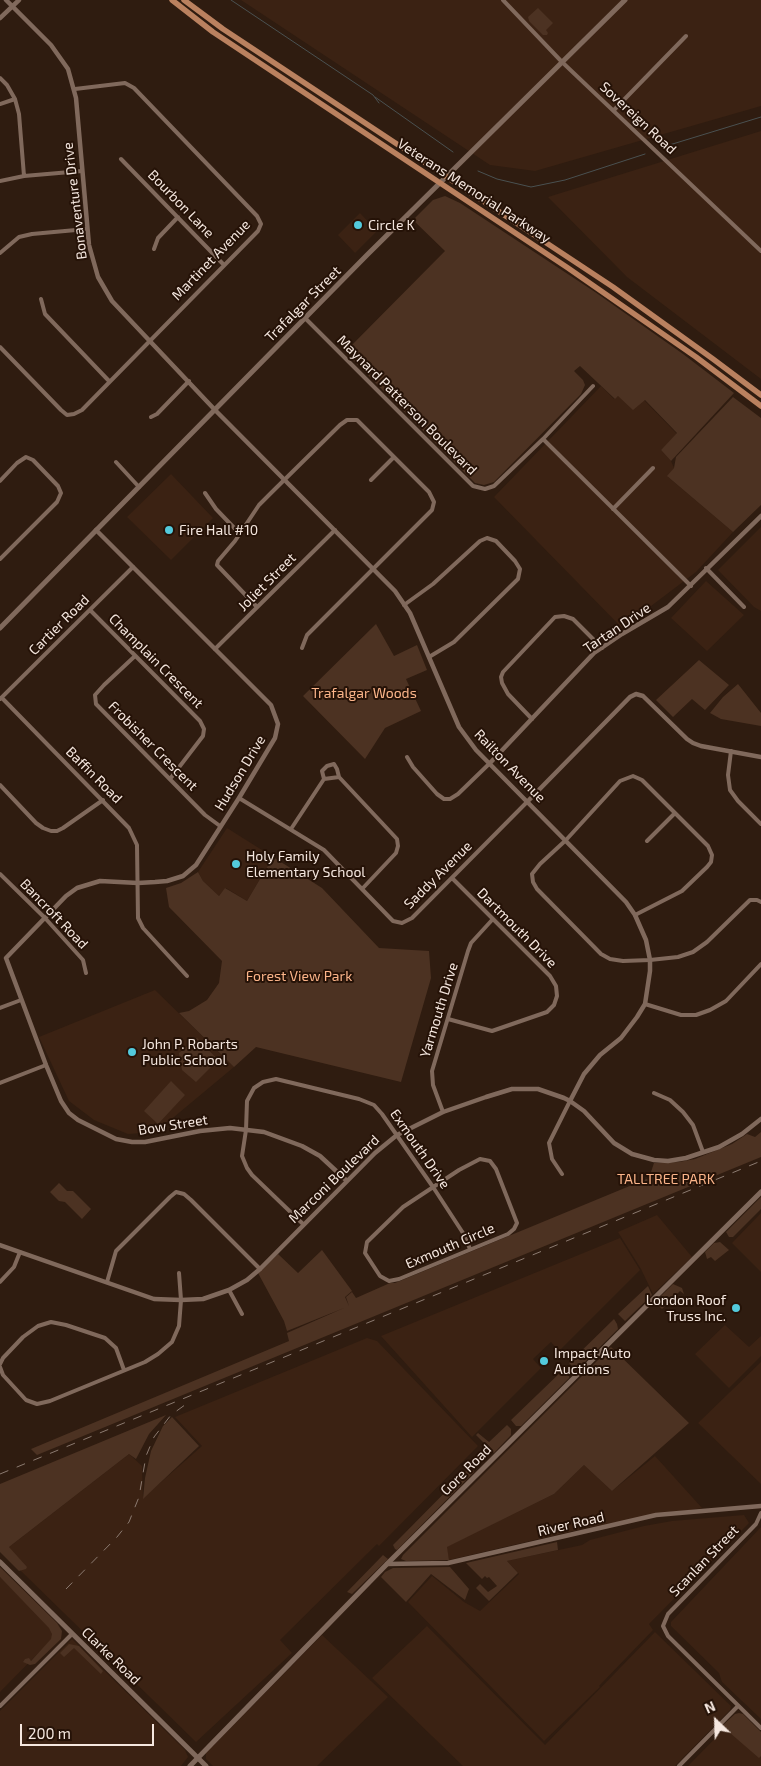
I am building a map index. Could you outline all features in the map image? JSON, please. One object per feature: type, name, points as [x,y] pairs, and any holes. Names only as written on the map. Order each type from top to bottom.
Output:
[{"type":"highway","name":"Veterans Memorial Parkway","points":[[172,0],[213,32],[592,285],[696,357],[761,406]]},
{"type":"highway","name":"Veterans Memorial Parkway","points":[[184,0],[224,29],[613,287],[761,395]]},
{"type":"main road","name":"Trafalgar Street","points":[[0,628],[305,318],[625,0]]},
{"type":"main road","name":"Gore Road","points":[[190,1766],[387,1564],[761,1192]]},
{"type":"main road","name":"Clarke Road","points":[[0,1562],[206,1766]]},
{"type":"street","name":"Bonaventure Drive","points":[[6,0],[51,45],[68,69],[74,89],[87,228],[93,262],[104,290],[112,301],[215,410]]},
{"type":"street","points":[[0,18],[19,0]]},
{"type":"street","name":"Sovereign Road","points":[[503,0],[562,62],[761,251]]},
{"type":"street","points":[[614,110],[686,36]]},
{"type":"street","points":[[0,78],[7,85],[15,99],[19,114],[24,176]]},
{"type":"street","name":"Martinet Avenue","points":[[0,347],[61,410],[67,414],[74,414],[82,410],[258,231],[261,224],[257,216],[134,88],[124,83],[74,89]]},
{"type":"street","points":[[0,104],[15,99]]},
{"type":"street","name":"Bourbon Lane","points":[[120,159],[224,265]]},
{"type":"street","points":[[0,181],[24,176],[82,171]]},
{"type":"street","points":[[154,249],[158,238],[178,217]]},
{"type":"street","points":[[0,252],[18,237],[87,228]]},
{"type":"street","points":[[756,246],[761,241]]},
{"type":"street","points":[[40,299],[45,314],[109,381]]},
{"type":"street","name":"Maynard Patterson Boulevard","points":[[305,318],[473,486],[485,489],[494,486],[594,386]]},
{"type":"street","points":[[151,417],[157,414],[188,381]]},
{"type":"street","name":"Railton Avenue","points":[[215,410],[395,591],[410,613],[459,727],[476,750],[626,902],[635,915],[646,940],[650,960],[645,1004],[621,1038],[600,1055],[584,1074],[570,1101]]},
{"type":"street","points":[[257,607],[217,565],[259,506],[340,425],[347,420],[357,420],[430,492],[434,502],[432,510],[307,635],[302,648]]},
{"type":"street","points":[[543,439],[691,586]]},
{"type":"street","points":[[0,481],[17,463],[26,457],[33,460],[58,486],[61,493],[56,503],[0,559]]},
{"type":"street","points":[[371,480],[394,457]]},
{"type":"street","points":[[116,462],[139,487]]},
{"type":"street","points":[[613,510],[653,468]]},
{"type":"street","points":[[205,493],[216,509],[240,534]]},
{"type":"street","name":"Tartan Drive","points":[[490,764],[594,654],[622,634],[668,607],[761,516]]},
{"type":"street","name":"Hudson Drive","points":[[45,918],[66,896],[87,884],[100,881],[138,883],[168,881],[183,876],[196,865],[239,798],[274,738],[278,724],[271,705],[96,530]]},
{"type":"street","name":"Joliet Street","points":[[215,649],[335,530]]},
{"type":"street","points":[[404,604],[433,584],[480,541],[487,538],[496,540],[516,561],[520,569],[518,579],[454,642],[429,657]]},
{"type":"street","name":"Cartier Road","points":[[1,699],[133,567]]},
{"type":"street","points":[[706,568],[744,606]]},
{"type":"street","name":"Champlain Crescent","points":[[90,610],[200,721],[204,729],[202,736],[170,778]]},
{"type":"street","points":[[532,718],[508,694],[501,677],[503,672],[555,617],[564,616],[573,619],[602,648]]},
{"type":"street","name":"Frobisher Crescent","points":[[135,656],[95,696],[96,704],[205,815],[220,826]]},
{"type":"street","name":"Saddy Avenue","points":[[239,798],[324,850],[393,921],[402,923],[412,918],[630,697],[636,694],[643,696],[687,739],[731,752]]},
{"type":"street","name":"Baffin Road","points":[[1,699],[129,828],[138,845],[138,918],[143,928],[188,976]]},
{"type":"street","points":[[761,756],[731,752],[728,776],[730,790],[761,824]]},
{"type":"street","points":[[406,757],[413,767],[444,799],[450,799],[458,794],[490,764]]},
{"type":"street","points":[[324,779],[322,771],[327,766],[334,764],[339,778],[397,839],[396,853],[362,889]]},
{"type":"street","points":[[635,915],[682,891],[711,862],[712,855],[708,846],[642,780],[633,776],[620,781],[532,874],[533,882],[537,889],[601,954],[610,959],[623,961],[678,957],[693,952],[707,942],[750,900],[761,902]]},
{"type":"street","points":[[291,830],[324,779],[339,778]]},
{"type":"street","points":[[0,785],[36,823],[51,831],[63,828],[103,800]]},
{"type":"street","points":[[647,841],[675,813]]},
{"type":"street","name":"Bancroft Road","points":[[0,874],[45,918],[83,960],[86,973]]},
{"type":"street","name":"Dartmouth Drive","points":[[448,1019],[492,1031],[547,1012],[554,1005],[557,996],[556,986],[550,976],[452,878]]},
{"type":"street","name":"Bow Street","points":[[45,918],[6,958],[46,1065],[61,1101],[69,1113],[78,1120],[116,1139],[132,1142],[144,1142],[200,1131],[230,1128],[264,1132],[302,1146],[320,1156],[347,1181]]},
{"type":"street","name":"Yarmouth Drive","points":[[443,1112],[433,1085],[432,1071],[471,943],[492,920]]},
{"type":"street","points":[[645,1004],[681,1015],[696,1015],[726,1001],[761,964]]},
{"type":"street","points":[[0,1008],[21,1000]]},
{"type":"street","points":[[0,1083],[46,1065]]},
{"type":"street","name":"Exmouth Drive","points":[[303,1224],[247,1168],[242,1156],[246,1130],[247,1101],[254,1088],[264,1082],[276,1079],[359,1099],[374,1105],[432,1186],[470,1249]]},
{"type":"street","name":"Marconi Boulevard","points":[[0,1245],[154,1299],[203,1299],[229,1290],[247,1280],[375,1153],[397,1135],[443,1112],[486,1097],[512,1089],[538,1089],[570,1101],[584,1111],[614,1143],[632,1154],[654,1160],[668,1161],[686,1158],[719,1147],[742,1134],[761,1119]]},
{"type":"street","points":[[654,1093],[670,1100],[683,1112],[692,1125],[703,1152]]},
{"type":"street","points":[[562,1174],[552,1159],[549,1143],[570,1101]]},
{"type":"street","name":"Exmouth Circle","points":[[480,1159],[490,1161],[496,1169],[517,1223],[508,1234],[399,1280],[389,1281],[380,1276],[365,1253],[367,1242],[403,1207],[432,1186],[480,1159]]},
{"type":"street","points":[[107,1282],[116,1252],[176,1192],[184,1194],[191,1200],[260,1269]]},
{"type":"street","points":[[0,1282],[14,1267],[20,1252]]},
{"type":"street","points":[[124,1370],[116,1348],[105,1338],[51,1322],[38,1326],[24,1337],[3,1358],[0,1366],[3,1375],[26,1400],[38,1404],[50,1401],[145,1362],[172,1342],[178,1326],[180,1300],[179,1273]]},
{"type":"street","points":[[229,1290],[242,1314]]},
{"type":"street","name":"River Road","points":[[387,1564],[448,1563],[656,1515],[761,1506]]},
{"type":"street","name":"Scanlan Street","points":[[738,1706],[668,1636],[663,1626],[668,1614],[756,1524],[761,1513]]},
{"type":"street","points":[[0,1706],[72,1634]]},
{"type":"street","points":[[679,1766],[738,1706],[761,1728]]},
{"type":"shaded area","points":[[241,0],[761,0],[761,106],[535,171],[490,165]]},
{"type":"shaded area","points":[[761,131],[761,379],[627,277],[548,197]]},
{"type":"shaded area","points":[[360,213],[377,231],[355,253],[338,235]]},
{"type":"shaded area","points":[[601,386],[614,399],[618,396],[644,400],[677,434],[661,450],[671,461],[674,468],[668,477],[733,532],[696,572],[622,628],[494,497]]},
{"type":"shaded area","points":[[171,474],[213,518],[171,560],[127,517]]},
{"type":"shaded area","points":[[761,527],[761,611],[754,607],[718,570]]},
{"type":"shaded area","points":[[706,581],[744,615],[707,651],[671,618]]},
{"type":"shaded area","name":"Holy Family Elementary School","points":[[227,828],[273,857],[247,901],[226,888],[219,896],[203,881],[198,872]]},
{"type":"shaded area","name":"John P. Robarts Public School","points":[[155,990],[234,1067],[156,1132],[128,1134],[94,1120],[69,1101],[39,1037]]},
{"type":"shaded area","points":[[761,1213],[761,1272],[732,1243]]},
{"type":"shaded area","points":[[657,1215],[692,1257],[653,1294],[641,1269],[618,1232]]},
{"type":"shaded area","points":[[620,1238],[640,1270],[559,1351],[551,1342],[533,1359],[541,1368],[472,1437],[381,1336]]},
{"type":"shaded area","points":[[725,1325],[749,1347],[761,1336],[761,1356],[729,1388],[695,1354]]},
{"type":"shaded area","points":[[367,1338],[377,1341],[478,1446],[379,1546],[377,1544],[280,1640],[292,1653],[196,1742],[21,1571],[9,1547],[129,1454],[142,1466],[143,1498],[202,1446],[175,1417]]},
{"type":"shaded area","points":[[761,1362],[761,1484],[698,1423]]},
{"type":"shaded area","points":[[655,1456],[702,1508],[590,1527],[449,1560],[446,1547],[554,1494],[584,1465],[612,1491]]},
{"type":"shaded area","points":[[744,1515],[749,1523],[649,1624],[653,1630],[600,1687],[544,1741],[408,1602],[432,1576],[464,1602],[480,1611],[519,1574],[507,1561],[582,1545],[590,1540],[644,1526],[672,1521]]},
{"type":"shaded area","points":[[761,1527],[761,1719],[722,1682],[719,1673],[671,1626],[671,1622]]},
{"type":"shaded area","points":[[0,1577],[57,1634],[0,1692]]},
{"type":"shaded area","points":[[427,1626],[545,1745],[655,1632],[731,1706],[730,1710],[675,1766],[463,1766],[372,1678]]},
{"type":"shaded area","points":[[322,1635],[388,1697],[317,1766],[213,1766],[206,1759],[206,1753]]},
{"type":"shaded area","points":[[72,1639],[185,1750],[188,1757],[181,1766],[0,1766],[0,1711]]},
{"type":"shaded area","points":[[739,1714],[761,1736],[761,1766],[688,1766]]},
{"type":"green space","points":[[538,8],[553,23],[546,30],[547,35],[543,35],[529,21],[528,17]]},
{"type":"green space","points":[[445,196],[460,203],[595,292],[683,354],[734,393],[671,461],[661,450],[677,433],[645,400],[633,410],[618,396],[615,399],[580,366],[574,371],[583,380],[585,385],[581,394],[494,482],[484,485],[475,483],[345,352],[445,251],[413,220],[433,200]]},
{"type":"green space","points":[[733,397],[761,418],[761,505],[733,532],[667,476],[674,468],[676,457]]},
{"type":"green space","name":"Trafalgar Woods","points":[[376,624],[394,656],[417,645],[427,670],[406,679],[421,711],[385,728],[365,759],[303,696]]},
{"type":"green space","points":[[699,660],[729,685],[705,710],[692,699],[673,717],[656,700]]},
{"type":"green space","points":[[738,684],[761,713],[761,726],[721,719],[710,713],[723,697]]},
{"type":"green space","name":"Forest View Park","points":[[273,857],[322,888],[379,948],[429,951],[431,978],[401,1082],[256,1047],[234,1067],[179,1013],[189,1011],[207,1000],[219,983],[222,961],[169,907],[166,888],[181,883],[198,872],[203,881],[219,896],[225,888],[247,901]]},
{"type":"green space","points":[[197,1038],[218,1060],[196,1082],[182,1070],[179,1053]]},
{"type":"green space","points":[[171,1081],[185,1095],[158,1124],[144,1111]]},
{"type":"green space","name":"TALLTREE PARK","points":[[761,1132],[761,1157],[37,1455],[31,1449],[289,1341],[287,1333],[344,1308],[287,1331],[284,1321],[258,1273],[278,1254],[298,1273],[322,1250],[352,1291],[345,1297],[349,1306],[346,1297],[352,1292],[356,1298],[649,1178],[654,1163],[695,1159],[732,1144],[747,1134],[755,1137]]},
{"type":"green space","points":[[59,1183],[67,1191],[73,1191],[91,1209],[82,1219],[65,1202],[59,1201],[50,1192]]},
{"type":"green space","points":[[761,1197],[761,1209],[733,1237],[729,1237],[726,1232]]},
{"type":"green space","points":[[720,1242],[729,1250],[715,1261],[711,1257],[707,1259],[705,1252],[714,1243]]},
{"type":"green space","points":[[673,1284],[682,1288],[684,1294],[680,1291],[662,1309],[655,1302]]},
{"type":"green space","points":[[648,1286],[652,1295],[625,1321],[618,1314]]},
{"type":"green space","points":[[614,1319],[618,1329],[579,1368],[574,1368],[569,1363]]},
{"type":"green space","points":[[611,1347],[689,1423],[612,1491],[584,1465],[554,1494],[447,1547],[449,1560],[406,1561],[401,1559],[403,1555]]},
{"type":"green space","points":[[565,1368],[569,1373],[569,1378],[521,1426],[516,1426],[511,1420]]},
{"type":"green space","points":[[166,1415],[149,1434],[136,1459],[129,1454],[9,1547],[27,1567],[26,1569],[19,1571],[0,1552],[0,1484]]},
{"type":"green space","points":[[172,1417],[199,1446],[143,1499],[151,1451],[163,1426]]},
{"type":"green space","points":[[507,1425],[511,1429],[511,1435],[494,1453],[476,1435],[478,1433],[489,1442]]},
{"type":"green space","points":[[476,1463],[479,1465],[474,1472],[397,1550],[395,1549],[393,1545]]},
{"type":"green space","points":[[557,1542],[558,1550],[507,1561],[518,1573],[489,1601],[476,1588],[480,1584],[488,1592],[497,1586],[489,1577],[485,1576],[482,1579],[466,1563]]},
{"type":"green space","points":[[383,1555],[388,1559],[352,1594],[347,1592]]},
{"type":"green space","points":[[0,1567],[57,1623],[62,1631],[61,1639],[35,1664],[30,1665],[23,1662],[29,1658],[31,1661],[51,1639],[52,1634],[49,1628],[0,1577]]},
{"type":"green space","points":[[450,1567],[469,1589],[465,1600],[431,1574],[406,1602],[381,1577],[385,1572],[393,1568]]},
{"type":"green space","points":[[69,1644],[79,1646],[103,1671],[101,1674],[74,1648],[64,1657],[60,1653]]},
{"type":"green space","points":[[735,1714],[743,1714],[761,1732],[761,1756],[759,1758],[722,1726]]},
{"type":"waterway","points":[[231,0],[373,95],[379,103]]},
{"type":"waterway","points":[[375,97],[453,152]]},
{"type":"waterway","points":[[666,146],[761,117]]},
{"type":"waterway","points":[[478,171],[497,179],[531,187],[565,180],[645,154]]},
{"type":"railway","points":[[0,1474],[761,1161]]},
{"type":"railway","points":[[66,1589],[117,1537],[129,1522],[139,1497],[146,1456],[154,1437],[171,1415],[189,1402]]},
{"type":"place","name":"Circle K","points":[[358,225]]},
{"type":"place","name":"Fire Hall #10","points":[[169,530]]},
{"type":"place","name":"Holy Family Elementary School","points":[[236,864]]},
{"type":"place","name":"John P. Robarts Public School","points":[[132,1052]]},
{"type":"place","name":"London Roof Truss Inc.","points":[[736,1308]]},
{"type":"place","name":"Impact Auto Auctions","points":[[544,1361]]}]
